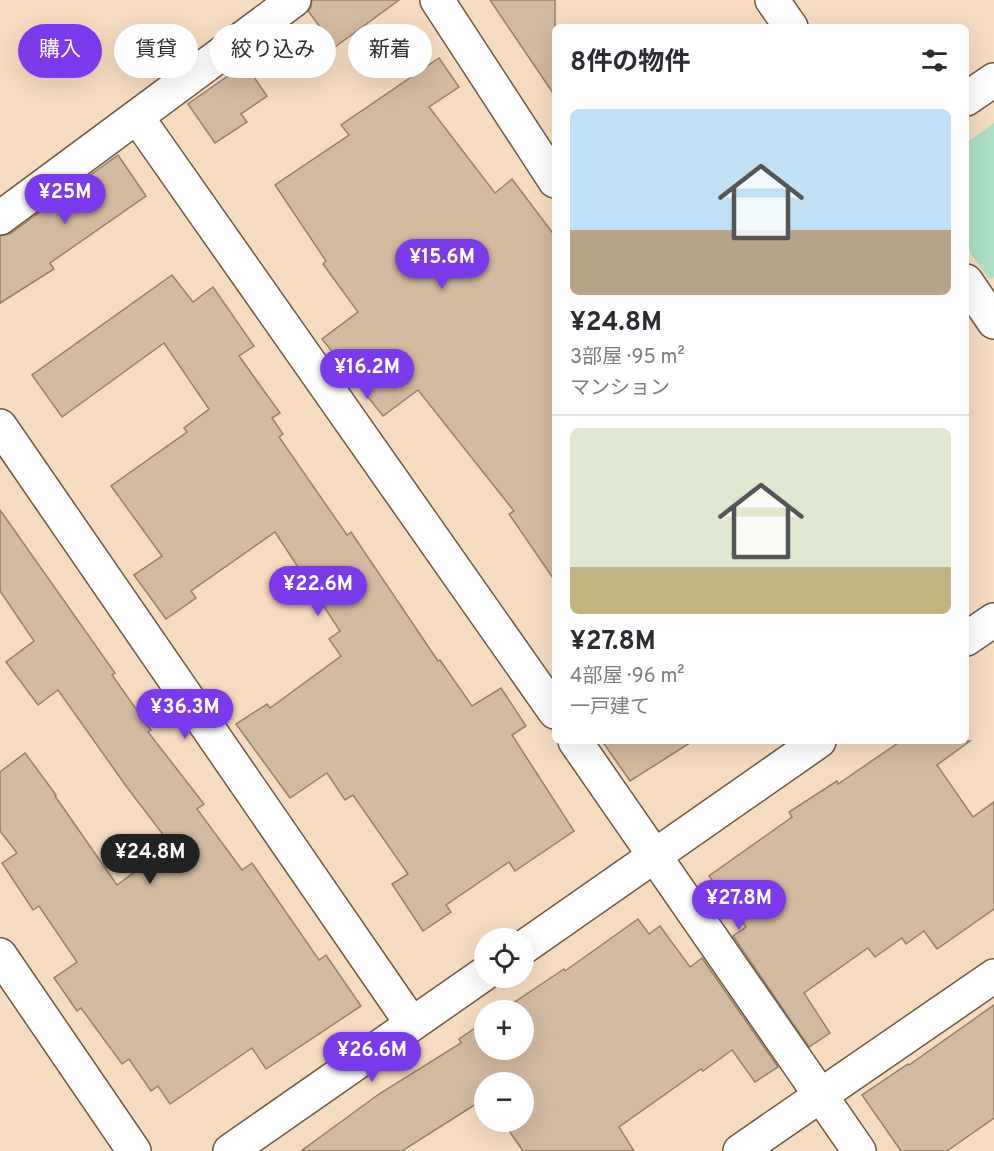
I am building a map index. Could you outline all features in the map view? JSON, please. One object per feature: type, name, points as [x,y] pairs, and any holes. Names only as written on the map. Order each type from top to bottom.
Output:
[{"type":"street","points":[[0,218],[294,0]]},
{"type":"street","points":[[437,0],[552,176]]},
{"type":"street","points":[[772,0],[789,24]]},
{"type":"street","points":[[969,97],[994,80]]},
{"type":"street","points":[[137,117],[552,708]]},
{"type":"street","points":[[969,285],[994,322]]},
{"type":"street","points":[[0,426],[412,1024]]},
{"type":"street","points":[[969,637],[994,620]]},
{"type":"street","points":[[577,744],[859,1151]]},
{"type":"street","points":[[534,940],[815,744]]},
{"type":"street","points":[[0,955],[134,1151]]},
{"type":"street","points":[[740,1151],[994,976]]},
{"type":"street","points":[[230,1151],[474,981]]},
{"type":"green space","points":[[994,123],[994,277],[990,280],[969,251],[969,141]]},
{"type":"building","points":[[312,0],[399,0],[366,24],[348,24],[348,37],[336,46],[336,24],[318,24],[308,11]]},
{"type":"building","points":[[490,0],[555,0],[555,24],[552,24],[552,92]]},
{"type":"building","points":[[439,58],[459,87],[429,107],[495,193],[512,179],[552,232],[552,577],[509,514],[514,511],[418,390],[383,416],[322,339],[358,312],[323,264],[326,261],[275,185],[349,135],[341,125],[410,78],[432,78],[432,63]]},
{"type":"building","points":[[225,78],[255,78],[267,96],[241,114],[247,122],[215,143],[188,104]]},
{"type":"building","points":[[118,155],[146,196],[50,263],[54,269],[0,303],[0,236],[11,233]]},
{"type":"building","points":[[172,275],[193,302],[213,287],[254,346],[239,356],[280,413],[272,418],[283,434],[279,437],[347,535],[351,532],[438,661],[440,660],[472,706],[501,688],[526,726],[512,735],[574,831],[515,871],[509,862],[446,905],[451,912],[423,931],[392,884],[408,874],[353,795],[345,800],[327,773],[290,798],[236,724],[267,704],[270,708],[341,656],[329,639],[340,631],[275,532],[191,591],[196,598],[166,619],[134,575],[162,556],[111,486],[187,432],[184,428],[209,409],[164,343],[62,417],[32,375]]},
{"type":"building","points":[[0,510],[115,673],[112,675],[151,730],[148,732],[204,804],[197,809],[242,870],[252,863],[319,960],[326,955],[361,1006],[266,1069],[252,1048],[170,1104],[158,1086],[151,1091],[129,1059],[122,1064],[81,1008],[77,1011],[54,978],[77,962],[39,906],[33,910],[2,863],[17,853],[0,831],[0,772],[25,753],[117,885],[171,845],[58,690],[38,705],[6,662],[34,641],[0,591]]},
{"type":"building","points":[[604,744],[688,744],[630,781]]},
{"type":"building","points":[[897,744],[966,744],[937,765],[973,817],[994,802],[994,909],[937,949],[924,931],[906,944],[902,938],[875,957],[868,948],[804,993],[830,1033],[809,1047],[733,936],[746,927],[709,876],[792,817],[789,812],[837,781],[838,784]]},
{"type":"building","points":[[638,919],[649,934],[660,926],[690,967],[702,958],[778,1067],[755,1082],[732,1050],[619,1127],[634,1151],[523,1151],[510,1132],[534,1132],[534,1072],[474,1072],[474,1105],[402,1151],[301,1151],[379,1094],[461,1043],[459,1039],[474,1029],[474,1060],[534,1060],[534,1000],[518,1000],[564,969],[565,971]]},
{"type":"building","points":[[994,1005],[994,1118],[947,1151],[901,1151],[862,1095]]}]
